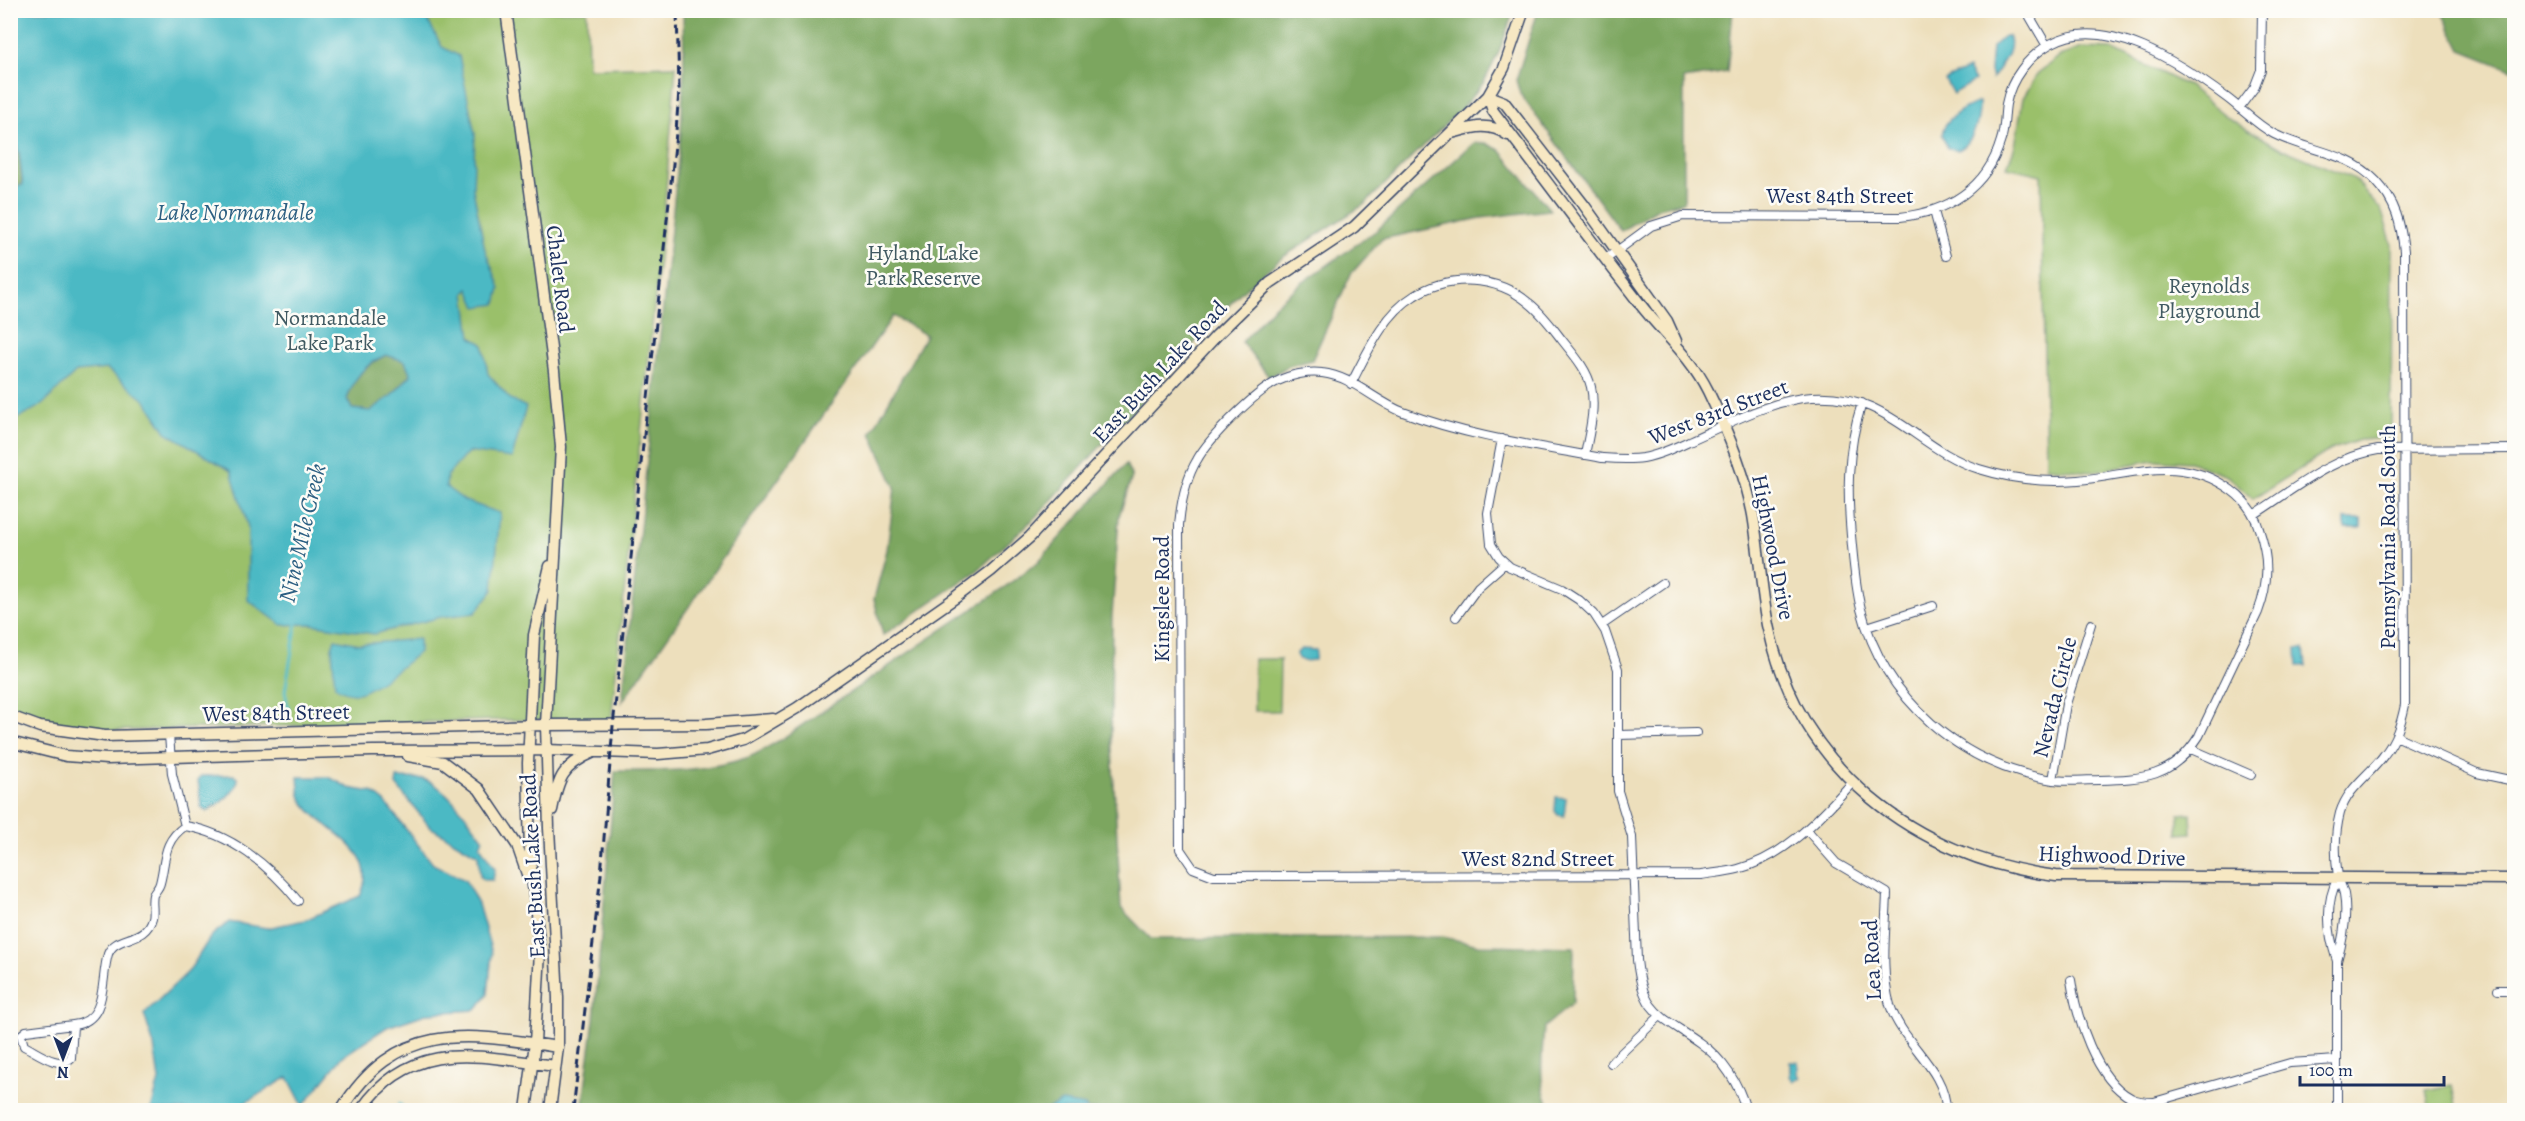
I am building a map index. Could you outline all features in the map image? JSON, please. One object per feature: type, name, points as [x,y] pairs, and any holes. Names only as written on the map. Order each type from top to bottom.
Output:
[{"type":"street","name":"Chalet Road","points":[[506,10],[559,425],[561,469],[553,554],[546,750]]},
{"type":"street","name":"East Bush Lake Road","points":[[550,1110],[558,1047],[556,933],[546,750],[658,754],[707,750],[743,740],[797,708],[999,564],[1030,537],[1217,335],[1263,290],[1354,227],[1488,96],[1504,68],[1524,10]]},
{"type":"street","points":[[2026,10],[2047,46]]},
{"type":"street","points":[[2239,108],[2254,88],[2261,70],[2262,10]]},
{"type":"street","name":"West 84th Street","points":[[1606,259],[1651,226],[1683,216],[1900,217],[1934,211],[1956,201],[1984,174],[1995,158],[2002,139],[2010,88],[2029,60],[2047,46],[2066,37],[2081,34],[2112,36],[2169,61],[2194,75],[2273,134],[2346,160],[2363,169],[2377,182]]},
{"type":"street","name":"Highwood Drive","points":[[1488,96],[1493,111],[1658,328],[1677,344],[1695,368],[1724,426],[1752,512],[1769,627],[1793,697],[1812,730],[1853,782],[1887,812],[1918,833],[1952,850],[2012,869],[2067,877],[2514,879]]},
{"type":"street","name":"Highwood Drive","points":[[1488,96],[1504,102],[1617,250],[1667,321],[1677,344]]},
{"type":"street","points":[[1449,134],[1475,125],[1484,125],[1501,130],[1515,140]]},
{"type":"street","name":"Pennsylvania Road South","points":[[2337,1110],[2337,961],[2344,938],[2344,893],[2338,878],[2337,841],[2340,813],[2347,796],[2384,756],[2396,736],[2405,705],[2406,687],[2404,286],[2401,225],[2388,197],[2377,182]]},
{"type":"street","points":[[1934,211],[1946,256]]},
{"type":"street","points":[[1351,384],[1385,325],[1413,296],[1432,286],[1452,281],[1472,280],[1493,284],[1512,291],[1529,303],[1550,325],[1585,371],[1591,387],[1592,403],[1585,455]]},
{"type":"street","name":"West 83rd Street","points":[[1293,376],[1321,373],[1335,376],[1401,411],[1447,426],[1502,439],[1623,460],[1644,458],[1665,452],[1789,400],[1813,397],[1837,398],[1862,403],[1883,412],[1952,457],[1978,469],[2025,479],[2051,481],[2078,480],[2141,469],[2171,467],[2196,472],[2219,481],[2241,497],[2255,514]]},
{"type":"street","name":"Kingslee Road","points":[[1193,867],[1180,849],[1181,502],[1187,480],[1210,441],[1265,389],[1293,376]]},
{"type":"street","points":[[1862,403],[1850,452],[1848,507],[1856,579],[1867,627],[1883,665],[1900,690],[1942,733],[1967,750],[1994,764],[2023,774],[2053,780],[2146,778],[2178,763],[2191,749],[2265,594],[2268,575],[2267,556],[2255,514],[2347,457],[2378,450],[2514,449]]},
{"type":"street","points":[[1502,439],[1488,513],[1491,544],[1505,563],[1524,575],[1562,589],[1579,600],[1602,625],[1618,669],[1618,791],[1632,837],[1639,977],[1644,994],[1660,1016],[1701,1043],[1718,1058],[1732,1076],[1746,1110]]},
{"type":"street","name":"Chalet Road","points":[[528,750],[534,635],[553,554]]},
{"type":"street","points":[[1456,617],[1478,587],[1505,563]]},
{"type":"street","points":[[1602,625],[1662,583]]},
{"type":"street","points":[[1867,627],[1933,606]]},
{"type":"street","name":"Nevada Circle","points":[[2053,780],[2066,704],[2091,624]]},
{"type":"street","name":"West 84th Street","points":[[10,716],[40,727],[85,735],[169,735],[546,725]]},
{"type":"street","name":"East Bush Lake Road","points":[[546,725],[706,724],[776,719]]},
{"type":"street","points":[[1618,735],[1696,733]]},
{"type":"street","points":[[169,735],[172,774],[185,826]]},
{"type":"street","points":[[2396,736],[2477,773],[2514,781]]},
{"type":"street","name":"West 84th Street","points":[[10,742],[66,756],[107,759],[372,751],[546,750]]},
{"type":"street","points":[[2191,749],[2251,776]]},
{"type":"street","name":"East Bush Lake Road","points":[[526,1110],[535,1043],[540,951],[533,888],[528,750]]},
{"type":"street","points":[[372,751],[443,762],[479,789],[517,845],[533,888]]},
{"type":"street","points":[[549,828],[556,786],[561,777],[575,760],[595,752]]},
{"type":"street","name":"West 82nd Street","points":[[1193,867],[1214,876],[1701,874],[1738,869],[1768,857],[1807,830],[1853,782]]},
{"type":"street","points":[[73,1025],[71,1058],[67,1063],[60,1064],[24,1046],[21,1041],[21,1035],[26,1031],[73,1025],[90,1019],[97,1012],[102,1002],[103,979],[111,947],[117,942],[141,934],[148,926],[153,917],[153,896],[160,885],[165,853],[177,831],[185,826],[201,828],[252,856],[287,887],[298,901]]},
{"type":"street","name":"Lea Road","points":[[1807,830],[1836,863],[1887,893],[1886,978],[1890,1007],[1916,1051],[1944,1089],[1946,1110]]},
{"type":"street","name":"Pennsylvania Road South","points":[[2337,961],[2330,938],[2330,893],[2338,878]]},
{"type":"street","points":[[2071,980],[2074,1005],[2081,1028],[2102,1067],[2115,1085],[2130,1098],[2153,1106],[2290,1063],[2337,1060]]},
{"type":"street","points":[[2498,990],[2514,990]]},
{"type":"street","points":[[1611,1063],[1660,1016]]},
{"type":"street","points":[[341,1110],[367,1076],[383,1062],[422,1042],[464,1035],[558,1047]]},
{"type":"street","points":[[361,1110],[388,1081],[409,1068],[428,1061],[464,1055],[555,1066]]},
{"type":"green space","name":"Hyland Lake Park Reserve","points":[[683,10],[1514,11],[1499,52],[1484,82],[1463,107],[1365,204],[1283,257],[1241,292],[1039,514],[977,571],[883,635],[874,599],[887,550],[895,487],[871,433],[926,335],[893,316],[622,702],[681,133],[684,68]]},
{"type":"green space","name":"Normandale Lake Park","points":[[10,11],[587,11],[588,68],[676,66],[665,201],[611,720],[502,720],[101,731],[68,728],[11,710]]},
{"type":"green space","points":[[1538,11],[1733,11],[1727,72],[1684,79],[1684,202],[1658,208],[1621,231],[1520,94],[1516,80]]},
{"type":"green space","points":[[2441,11],[2514,11],[2514,71],[2461,50]]},
{"type":"green space","name":"Reynolds Playground","points":[[2082,48],[2112,49],[2188,86],[2230,119],[2280,148],[2355,179],[2382,212],[2392,244],[2391,438],[2360,440],[2330,450],[2253,499],[2227,476],[2190,462],[2154,460],[2090,472],[2046,467],[2041,175],[2007,167],[2015,146],[2023,98],[2038,73],[2060,56]]},
{"type":"green space","points":[[10,125],[19,153],[23,185],[17,186],[11,182]]},
{"type":"green space","points":[[1474,143],[1486,143],[1500,150],[1550,210],[1481,218],[1382,239],[1351,274],[1312,360],[1289,366],[1269,377],[1242,342],[1275,305],[1377,230]]},
{"type":"green space","points":[[386,355],[405,361],[411,375],[391,396],[370,411],[352,409],[347,399],[353,384],[366,368]]},
{"type":"green space","points":[[1126,464],[1132,477],[1119,516],[1112,616],[1111,732],[1121,908],[1151,939],[1443,937],[1479,945],[1574,947],[1573,1003],[1544,1027],[1542,1083],[1549,1103],[1555,1110],[1087,1110],[1084,1106],[1062,1103],[1046,1110],[582,1110],[594,1020],[615,771],[681,770],[730,763],[759,752],[780,740],[1038,562]]},
{"type":"green space","points":[[1254,659],[1280,659],[1279,711],[1254,711]]},
{"type":"green space","points":[[2191,813],[2192,833],[2179,834],[2179,814]]},
{"type":"green space","points":[[2452,1085],[2457,1110],[2430,1110],[2426,1090]]},
{"type":"water","name":"Lake Normandale","points":[[11,11],[419,11],[426,17],[442,47],[459,56],[475,134],[473,189],[485,250],[500,288],[496,304],[477,307],[469,289],[465,293],[471,337],[483,344],[488,374],[510,399],[526,407],[512,458],[468,452],[447,476],[446,487],[465,501],[500,513],[493,590],[475,613],[441,617],[374,634],[311,624],[282,625],[248,600],[248,527],[231,471],[166,432],[146,401],[107,369],[76,372],[42,405],[11,422],[11,182],[17,186],[23,185],[19,153],[11,125]],"holes":[[[386,355],[405,361],[411,375],[391,396],[370,411],[352,409],[347,399],[353,384],[366,367]]]},
{"type":"water","points":[[2004,36],[2008,36],[2010,42],[2008,53],[1992,79],[1990,71],[1992,47]]},
{"type":"water","points":[[1968,69],[1975,81],[1953,94],[1945,80]]},
{"type":"water","points":[[1979,102],[1977,122],[1972,136],[1964,147],[1958,150],[1948,149],[1942,135],[1946,124],[1961,110]]},
{"type":"water","points":[[2345,519],[2361,519],[2361,528],[2345,528]]},
{"type":"water","points":[[335,639],[359,644],[419,639],[419,652],[371,687],[358,693],[352,693],[335,686],[332,648]]},
{"type":"water","points":[[1301,649],[1316,650],[1315,660],[1303,661],[1298,658],[1297,653]]},
{"type":"water","points":[[2296,649],[2304,649],[2306,666],[2297,666]]},
{"type":"water","points":[[234,775],[238,779],[237,784],[226,798],[207,811],[201,807],[198,780],[201,776]]},
{"type":"water","points":[[298,777],[329,777],[349,788],[372,792],[385,802],[433,864],[465,880],[478,904],[492,953],[488,994],[476,1010],[429,1013],[387,1027],[343,1056],[303,1106],[288,1077],[233,1110],[151,1110],[159,1080],[154,1046],[144,1014],[189,971],[211,936],[229,922],[267,928],[305,920],[360,896],[365,879],[363,865],[357,853],[322,822],[302,800]]},
{"type":"water","points":[[397,778],[426,780],[450,797],[483,838],[480,846],[495,869],[493,880],[484,880],[480,876],[478,855],[430,827],[396,785]]},
{"type":"water","points":[[1556,797],[1566,798],[1564,816],[1558,815],[1555,811]]},
{"type":"water","points":[[1790,1062],[1798,1062],[1798,1073],[1801,1077],[1794,1082],[1790,1076]]},
{"type":"water","points":[[1062,1102],[1085,1106],[1087,1110],[1046,1110]]},
{"type":"waterway","name":"Nine Mile Creek","points":[[289,712],[285,691],[297,622]]},
{"type":"waterway","points":[[399,1104],[406,1110]]},
{"type":"railway","points":[[573,1110],[601,875],[613,726],[675,145],[679,90],[677,10]]}]
